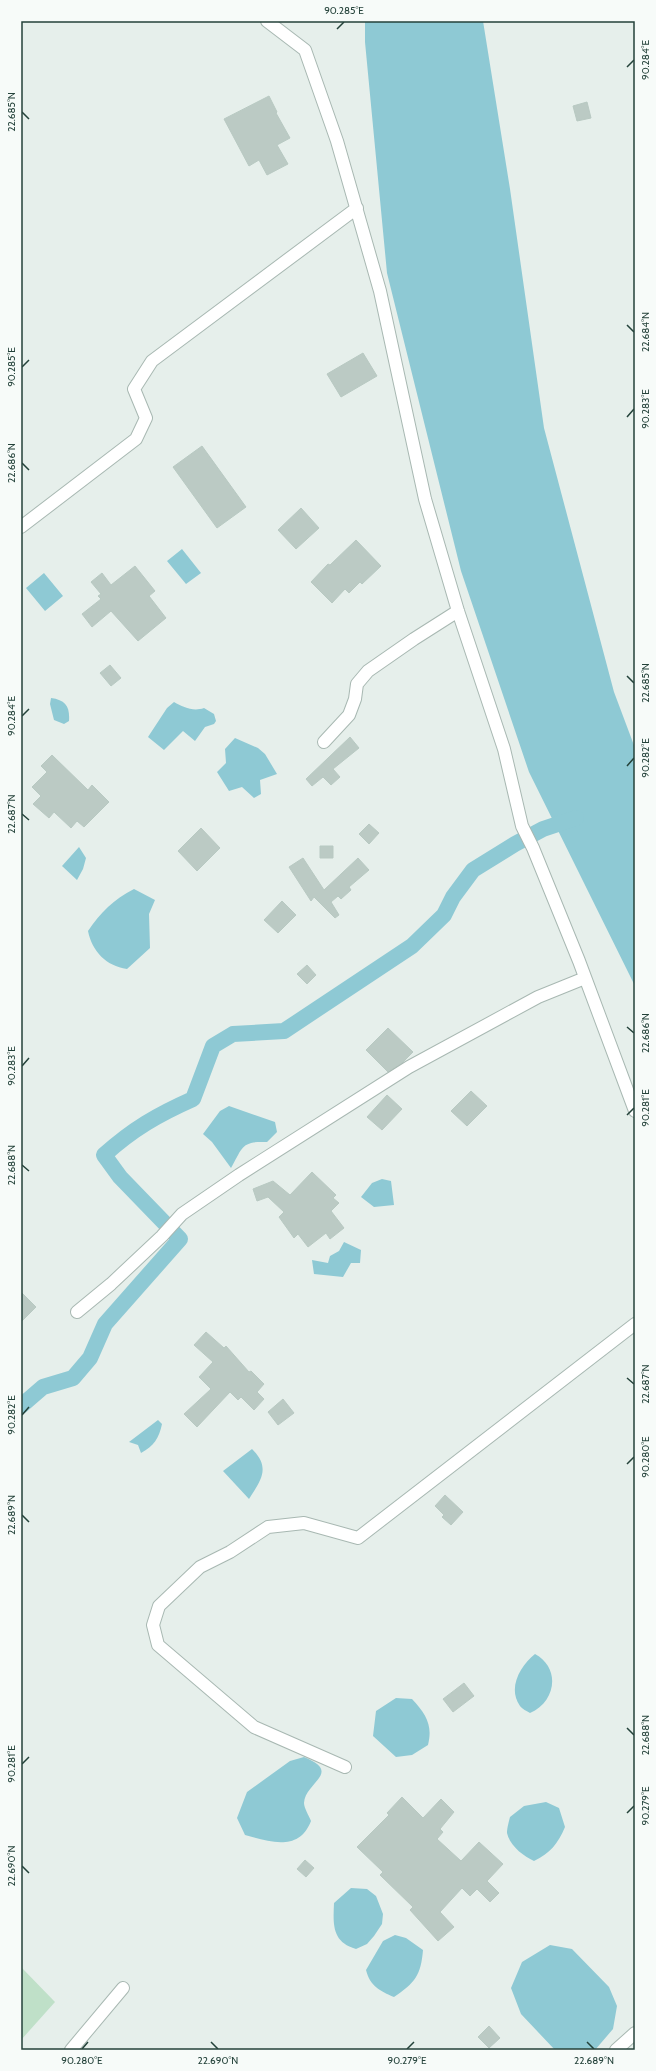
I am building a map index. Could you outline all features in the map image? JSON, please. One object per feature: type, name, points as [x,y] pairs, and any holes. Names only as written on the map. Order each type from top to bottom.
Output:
[{"type":"street","points":[[267,21],[305,50],[337,141],[380,291],[425,498],[458,611],[504,749],[522,826],[533,848],[585,978],[635,1111]]},
{"type":"street","points":[[21,526],[136,439],[146,418],[134,389],[152,361],[357,208]]},
{"type":"street","points":[[324,742],[349,715],[355,699],[357,684],[368,671],[414,638],[458,611]]},
{"type":"street","points":[[77,1312],[111,1284],[162,1236],[182,1214],[239,1175],[409,1068],[538,997],[585,978]]},
{"type":"street","points":[[345,1767],[254,1727],[192,1676],[158,1645],[153,1625],[159,1606],[200,1567],[230,1552],[268,1527],[304,1523],[358,1538],[635,1324]]},
{"type":"street","points":[[71,2050],[123,1988]]},
{"type":"street","points":[[616,2050],[635,2033]]},
{"type":"green space","points":[[21,1967],[55,2002],[21,2040]]},
{"type":"water","points":[[365,21],[483,21],[510,189],[544,428],[614,692],[635,748],[635,986],[529,772],[461,571],[387,273],[365,42]]},
{"type":"water","points":[[182,549],[201,573],[186,584],[167,561]]},
{"type":"water","points":[[44,573],[63,596],[45,611],[26,588]]},
{"type":"water","points":[[51,698],[64,702],[68,708],[69,721],[64,724],[54,720],[50,704]]},
{"type":"water","points":[[174,702],[192,709],[204,708],[214,714],[216,721],[214,724],[205,727],[195,741],[183,731],[164,750],[148,737],[167,708]]},
{"type":"water","points":[[235,738],[258,748],[265,754],[277,774],[260,780],[261,794],[254,798],[242,787],[229,791],[217,772],[226,763],[225,749]]},
{"type":"water","points":[[79,847],[86,858],[83,869],[77,880],[62,866]]},
{"type":"water","points":[[134,889],[155,900],[149,914],[150,948],[127,969],[113,965],[106,961],[93,945],[88,931],[97,918],[108,907],[120,897]]},
{"type":"water","points":[[229,1106],[275,1122],[277,1132],[267,1142],[247,1144],[241,1150],[231,1168],[212,1142],[203,1134],[220,1111]]},
{"type":"water","points":[[382,1179],[391,1181],[394,1205],[374,1207],[361,1197],[372,1183]]},
{"type":"water","points":[[344,1242],[361,1250],[360,1263],[351,1263],[343,1277],[314,1274],[312,1260],[328,1263],[330,1256],[339,1251]]},
{"type":"water","points":[[158,1420],[162,1424],[157,1437],[153,1444],[141,1453],[138,1445],[129,1442]]},
{"type":"water","points":[[252,1449],[258,1456],[263,1468],[260,1480],[249,1499],[223,1471]]},
{"type":"water","points":[[535,1654],[543,1660],[549,1668],[552,1676],[552,1685],[550,1693],[545,1701],[539,1708],[530,1713],[521,1707],[516,1699],[515,1685],[517,1677],[525,1664]]},
{"type":"water","points":[[396,1698],[412,1699],[425,1715],[429,1726],[430,1731],[428,1745],[412,1755],[396,1757],[373,1736],[376,1711]]},
{"type":"water","points":[[304,1757],[321,1768],[319,1778],[310,1789],[304,1803],[311,1821],[306,1831],[291,1841],[283,1842],[274,1842],[245,1835],[237,1818],[247,1792],[290,1761]]},
{"type":"water","points":[[546,1802],[559,1808],[565,1827],[553,1847],[545,1855],[534,1861],[521,1853],[511,1842],[507,1833],[508,1825],[510,1817],[524,1806]]},
{"type":"water","points":[[351,1888],[367,1889],[376,1896],[383,1914],[382,1924],[374,1936],[367,1944],[356,1949],[342,1942],[338,1937],[334,1925],[334,1903]]},
{"type":"water","points":[[395,1935],[406,1938],[423,1950],[421,1966],[416,1978],[394,1997],[376,1987],[370,1980],[366,1970],[383,1941]]},
{"type":"water","points":[[550,1945],[572,1949],[609,1987],[617,2006],[613,2029],[595,2050],[555,2050],[521,2014],[511,1988],[522,1962]]},
{"type":"building","points":[[269,96],[277,112],[276,113],[290,138],[277,145],[288,164],[267,175],[259,160],[249,166],[224,119]]},
{"type":"building","points":[[587,102],[591,118],[577,121],[573,106]]},
{"type":"building","points":[[363,353],[377,376],[341,397],[327,374]]},
{"type":"building","points":[[202,446],[246,507],[217,528],[173,467]]},
{"type":"building","points":[[301,508],[319,528],[296,549],[278,530]]},
{"type":"building","points":[[356,540],[381,566],[362,584],[360,582],[349,593],[345,589],[332,603],[311,582],[328,564],[330,565]]},
{"type":"building","points":[[135,566],[155,591],[149,596],[166,618],[138,641],[111,611],[92,627],[82,614],[101,599],[98,596],[101,594],[91,582],[102,573],[111,585]]},
{"type":"building","points":[[110,665],[121,678],[111,686],[100,673]]},
{"type":"building","points":[[350,737],[359,748],[333,769],[340,777],[331,785],[323,777],[312,786],[306,779]]},
{"type":"building","points":[[52,755],[88,790],[92,785],[109,802],[84,827],[77,821],[71,828],[54,812],[49,818],[33,804],[41,796],[32,787],[47,772],[41,766]]},
{"type":"building","points":[[369,824],[379,833],[369,844],[359,834]]},
{"type":"building","points":[[201,828],[220,848],[197,871],[178,851]]},
{"type":"building","points":[[320,846],[333,846],[333,858],[320,858]]},
{"type":"building","points":[[303,858],[324,890],[358,858],[369,870],[349,887],[351,890],[341,899],[338,896],[331,902],[339,915],[335,918],[314,897],[311,901],[289,867]]},
{"type":"building","points":[[282,901],[296,915],[278,933],[264,920]]},
{"type":"building","points":[[307,965],[316,975],[307,984],[297,974]]},
{"type":"building","points":[[388,1028],[413,1052],[402,1063],[388,1072],[366,1050]]},
{"type":"building","points":[[471,1091],[487,1106],[467,1126],[451,1111]]},
{"type":"building","points":[[387,1095],[402,1109],[382,1130],[367,1117]]},
{"type":"building","points":[[312,1172],[336,1195],[333,1198],[339,1203],[331,1211],[344,1228],[330,1239],[326,1233],[308,1247],[298,1234],[294,1238],[279,1217],[284,1212],[268,1197],[257,1201],[253,1189],[273,1181],[290,1195]]},
{"type":"building","points":[[21,1292],[36,1307],[21,1322]]},
{"type":"building","points":[[206,1332],[224,1348],[226,1346],[249,1372],[251,1371],[264,1384],[257,1392],[264,1399],[254,1410],[241,1397],[238,1400],[230,1392],[197,1427],[184,1414],[211,1389],[199,1377],[213,1362],[194,1345]]},
{"type":"building","points":[[283,1399],[294,1413],[278,1425],[268,1412]]},
{"type":"building","points":[[445,1495],[463,1512],[451,1525],[442,1517],[444,1515],[435,1506]]},
{"type":"building","points":[[464,1683],[474,1696],[453,1712],[443,1699]]},
{"type":"building","points":[[402,1797],[423,1818],[441,1799],[454,1812],[440,1829],[443,1832],[437,1839],[461,1861],[479,1842],[503,1864],[487,1881],[499,1893],[490,1902],[477,1889],[470,1896],[462,1888],[440,1912],[454,1927],[438,1941],[410,1910],[413,1907],[380,1875],[383,1872],[357,1847],[389,1815],[387,1813]]},
{"type":"building","points":[[305,1860],[314,1868],[306,1877],[297,1869]]},
{"type":"building","points":[[489,2026],[500,2038],[489,2048],[478,2037]]},
{"type":"waterway","points":[[21,1406],[43,1387],[73,1378],[90,1358],[105,1324],[180,1239],[120,1177],[104,1155],[146,1123],[193,1099],[213,1046],[233,1034],[284,1031],[412,946],[444,915],[453,897],[473,870],[515,844],[543,829],[576,818]]}]
